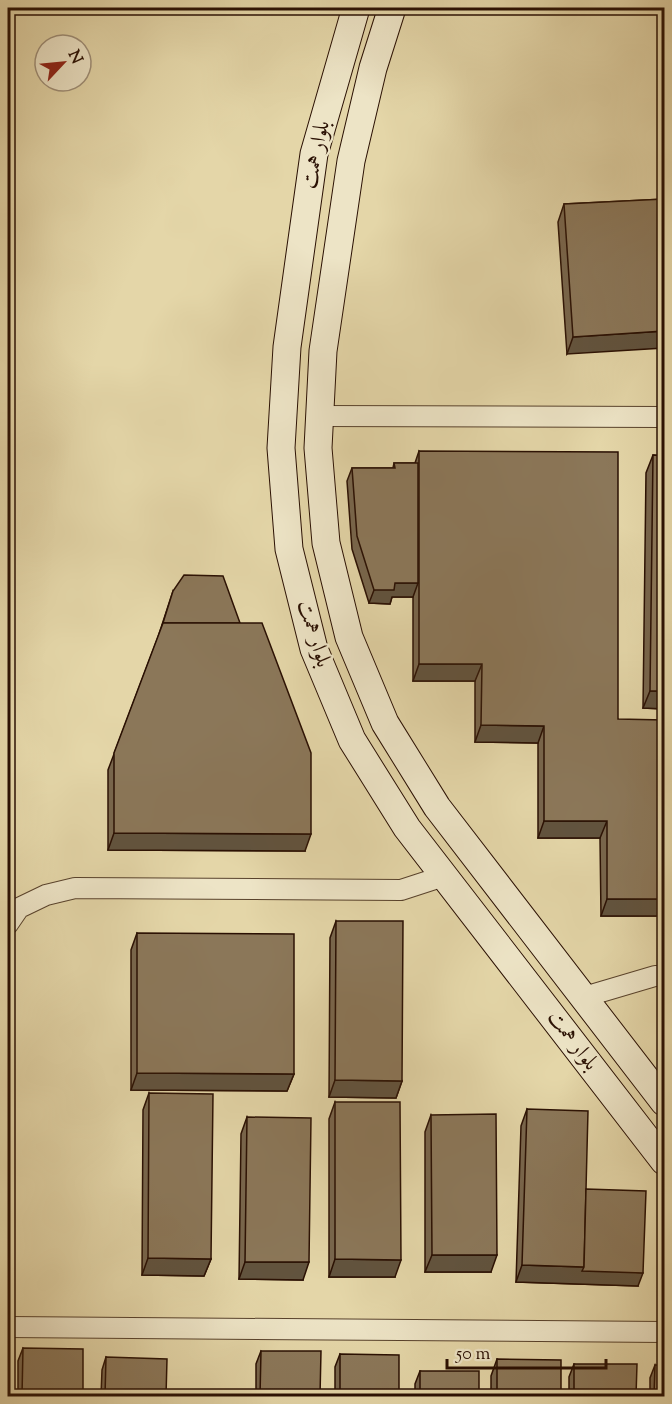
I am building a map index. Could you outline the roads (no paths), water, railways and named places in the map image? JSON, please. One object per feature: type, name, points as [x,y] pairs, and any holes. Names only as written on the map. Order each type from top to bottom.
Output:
[{"type":"street","name":"بلوار همت","points":[[356,8],[314,153],[286,347],[281,448],[289,549],[314,649],[352,740],[407,828],[664,1161]]},
{"type":"street","name":"بلوار همت","points":[[392,8],[373,68],[351,160],[323,351],[318,448],[326,543],[349,638],[385,723],[437,807],[664,1102]]},
{"type":"street","points":[[320,416],[664,417]]},
{"type":"street","points":[[8,924],[20,908],[46,895],[75,888],[401,890],[444,876]]},
{"type":"street","points":[[584,997],[656,976],[664,976]]},
{"type":"street","points":[[8,1327],[664,1332]]}]
